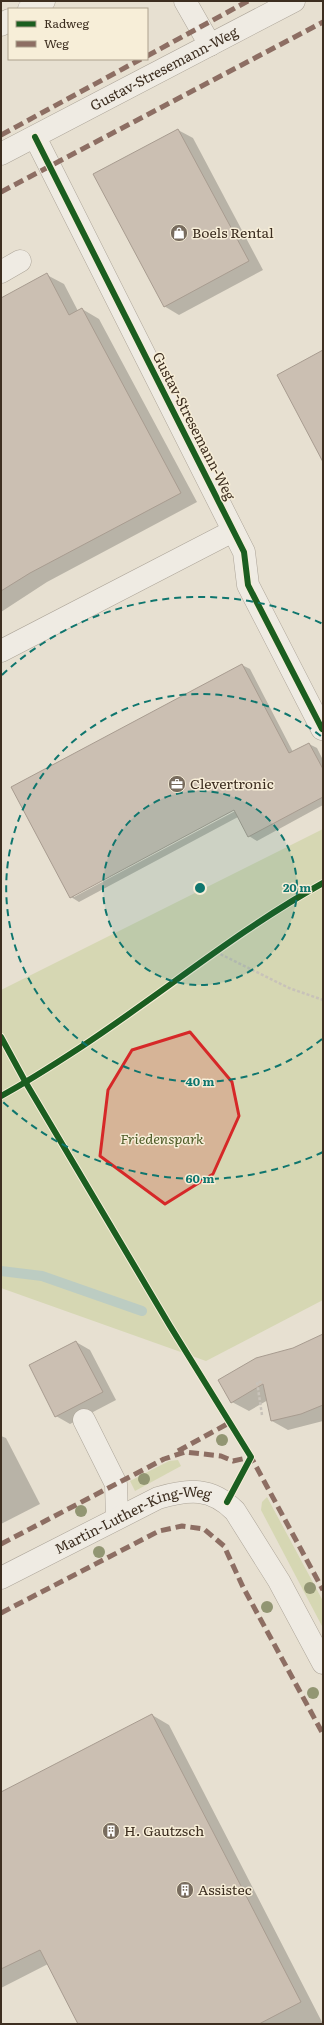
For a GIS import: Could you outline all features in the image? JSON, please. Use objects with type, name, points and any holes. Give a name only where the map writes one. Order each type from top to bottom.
[{"type":"street","points":[[32,8],[44,1]]},
{"type":"street","points":[[185,1],[210,45]]},
{"type":"street","name":"Gustav-Stresemann-Weg","points":[[1,154],[210,45],[270,7],[294,1]]},
{"type":"street","name":"Gustav-Stresemann-Weg","points":[[35,137],[244,552],[248,585],[322,729]]},
{"type":"street","points":[[1,272],[20,261]]},
{"type":"street","points":[[1,652],[233,531]]},
{"type":"street","points":[[84,1420],[116,1484],[117,1518]]},
{"type":"street","name":"Martin-Luther-King-Weg","points":[[1,1578],[145,1504],[177,1492],[196,1491],[214,1495],[227,1502],[235,1511],[279,1581],[323,1663]]},
{"type":"path","points":[[216,952],[289,988],[323,1000]]},
{"type":"path","points":[[262,1415],[257,1382],[263,1382]]},
{"type":"highlighted area","points":[[190,1032],[232,1082],[239,1116],[213,1174],[165,1204],[100,1156],[108,1090],[132,1050]]},
{"type":"green space","name":"Friedenspark","points":[[323,829],[323,1300],[206,1361],[1,1288],[1,990]]},
{"type":"green space","points":[[178,1460],[181,1466],[135,1491],[130,1481],[169,1461]]},
{"type":"green space","points":[[267,1497],[323,1601],[323,1628],[261,1510],[262,1502]]},
{"type":"building","name":"Boels Rental","points":[[178,129],[249,261],[164,307],[93,174]]},
{"type":"building","points":[[47,273],[69,315],[82,308],[181,493],[30,573],[1,591],[1,298]]},
{"type":"building","points":[[323,350],[323,462],[277,375]]},
{"type":"building","points":[[242,664],[289,753],[309,743],[323,769],[323,797],[248,837],[234,810],[70,898],[11,787]]},
{"type":"building","points":[[323,1334],[323,1405],[301,1414],[271,1421],[263,1384],[231,1403],[218,1380],[256,1358],[293,1348]]},
{"type":"building","points":[[76,1341],[103,1392],[55,1417],[29,1365]]},
{"type":"building","points":[[152,1714],[301,2002],[259,2024],[78,2024],[40,1950],[1,1969],[1,1792]]},
{"type":"waterway","points":[[1,1271],[42,1276],[142,1311]]},
{"type":"marked path","points":[[148,55],[248,1]]},
{"type":"marked path","points":[[1,192],[323,22]]},
{"type":"marked path","points":[[1,135],[139,60]]},
{"type":"marked path","points":[[178,1451],[229,1423]]},
{"type":"marked path","points":[[1,1544],[164,1459],[185,1452],[221,1456],[233,1461],[251,1457],[323,1590]]},
{"type":"marked path","points":[[1,1613],[159,1531],[182,1526],[204,1529],[224,1546],[243,1587],[323,1734]]},
{"type":"cycle path","points":[[35,137],[244,552],[248,585],[322,729]]},
{"type":"cycle path","points":[[1,1096],[81,1047],[231,941],[292,901],[323,883]]},
{"type":"cycle path","points":[[1,1037],[26,1083],[170,1326],[251,1457],[227,1502]]},
{"type":"place","name":"Boels Rental","points":[[179,233]]},
{"type":"place","name":"Clevertronic","points":[[177,784]]},
{"type":"place","name":"H. Gautzsch","points":[[111,1831]]},
{"type":"place","name":"Assistec","points":[[185,1890]]}]
